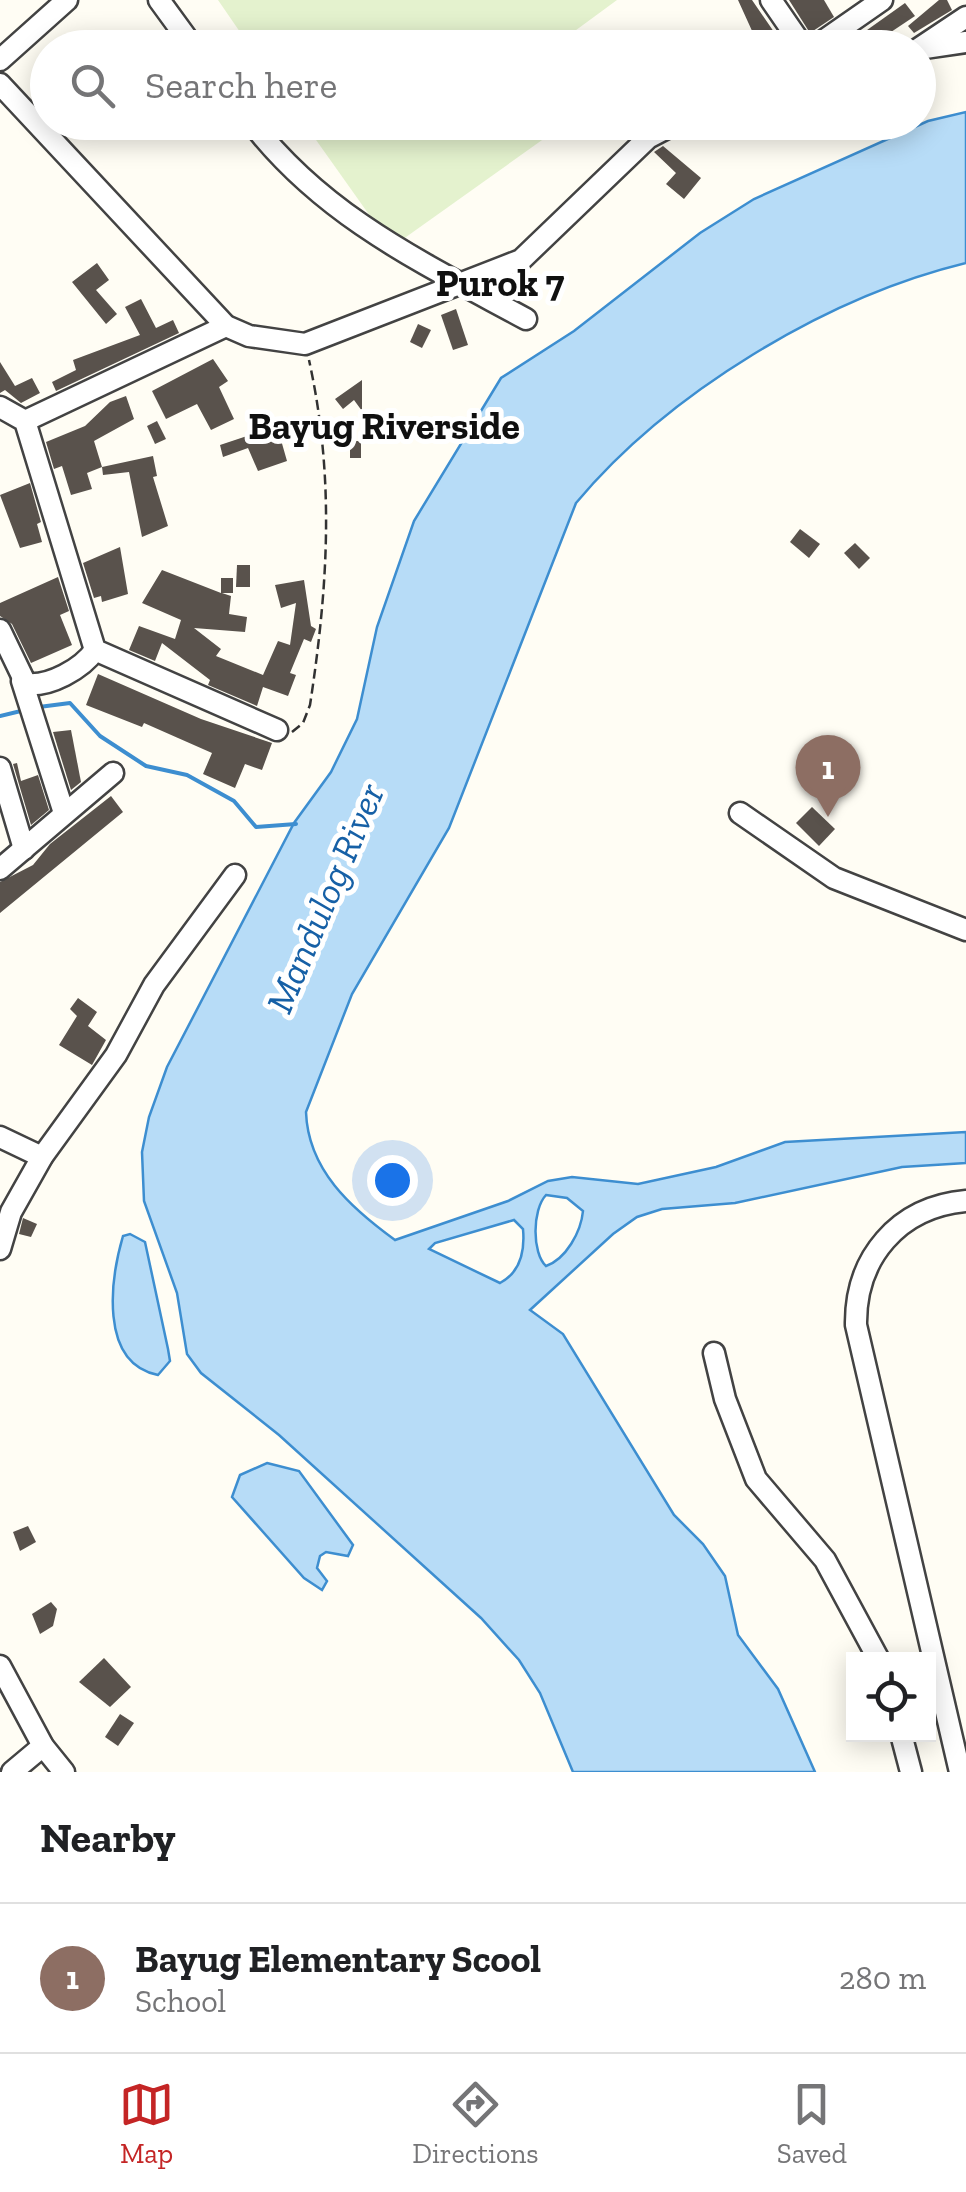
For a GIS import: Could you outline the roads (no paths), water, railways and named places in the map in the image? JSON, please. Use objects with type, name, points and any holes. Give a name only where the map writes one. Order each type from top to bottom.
[{"type":"street","points":[[33,30],[66,0]]},
{"type":"street","points":[[159,0],[181,30]]},
{"type":"street","points":[[771,0],[792,30]]},
{"type":"street","points":[[839,0],[852,19]]},
{"type":"street","points":[[837,30],[882,0]]},
{"type":"street","points":[[936,37],[966,17]]},
{"type":"street","points":[[1,59],[30,33]]},
{"type":"street","points":[[936,46],[966,42]]},
{"type":"street","points":[[0,84],[30,116]]},
{"type":"street","points":[[52,140],[226,326],[249,336],[306,344],[531,254],[648,140]]},
{"type":"street","points":[[267,140],[305,183],[340,214],[526,319]]},
{"type":"street","points":[[25,421],[226,326]]},
{"type":"street","points":[[0,407],[25,421],[95,650],[277,730]]},
{"type":"street","points":[[0,630],[28,699],[64,814]]},
{"type":"street","points":[[28,699],[95,650]]},
{"type":"street","points":[[0,768],[24,850]]},
{"type":"street","points":[[0,869],[113,774]]},
{"type":"street","points":[[740,813],[834,878],[966,930]]},
{"type":"street","points":[[0,1249],[10,1212],[42,1157],[116,1055],[154,985],[235,874]]},
{"type":"street","points":[[0,1137],[42,1157]]},
{"type":"street","points":[[960,1772],[856,1325],[855,1298],[877,1247],[896,1226],[924,1210],[966,1201]]},
{"type":"street","points":[[714,1353],[724,1399],[756,1479],[825,1560],[875,1652]]},
{"type":"street","points":[[0,1666],[43,1746],[64,1772]]},
{"type":"street","points":[[904,1742],[910,1772]]},
{"type":"street","points":[[12,1772],[43,1746]]},
{"type":"water","name":"Mandulog River","points":[[966,112],[966,263],[859,299],[753,354],[656,424],[613,462],[576,503],[449,828],[352,994],[306,1112],[309,1133],[323,1170],[348,1201],[395,1240],[508,1201],[548,1181],[572,1177],[638,1184],[716,1167],[785,1142],[966,1132],[966,1163],[902,1167],[735,1203],[662,1209],[637,1217],[530,1310],[563,1334],[674,1515],[703,1544],[725,1576],[738,1635],[778,1689],[815,1772],[573,1772],[540,1693],[519,1660],[481,1618],[279,1435],[201,1373],[187,1354],[177,1293],[144,1201],[142,1152],[149,1117],[167,1067],[294,823],[331,772],[357,719],[377,627],[414,521],[501,378],[574,331],[700,233],[754,199],[886,140],[936,140],[936,119]],"holes":[[[546,1195],[567,1198],[583,1211],[579,1227],[571,1244],[546,1266],[538,1252],[538,1211]],[[514,1220],[523,1229],[517,1267],[500,1283],[429,1249],[435,1243]]]},
{"type":"water","points":[[130,1234],[145,1242],[168,1349],[170,1361],[158,1375],[139,1367],[117,1337],[115,1273],[123,1236]]},
{"type":"water","points":[[267,1463],[299,1471],[353,1545],[348,1556],[326,1552],[320,1556],[317,1568],[327,1581],[322,1590],[304,1578],[232,1497],[240,1475]]},
{"type":"waterway","points":[[39,707],[70,703],[100,736],[146,766],[187,775],[234,801],[256,827],[296,824]]},
{"type":"waterway","points":[[0,716],[25,710]]},
{"type":"place","name":"Bayug Elementary Scool","points":[[828,817]]},
{"type":"district","name":"Purok 7","points":[[500,283]]},
{"type":"district","name":"Bayug Riverside","points":[[384,426]]}]
